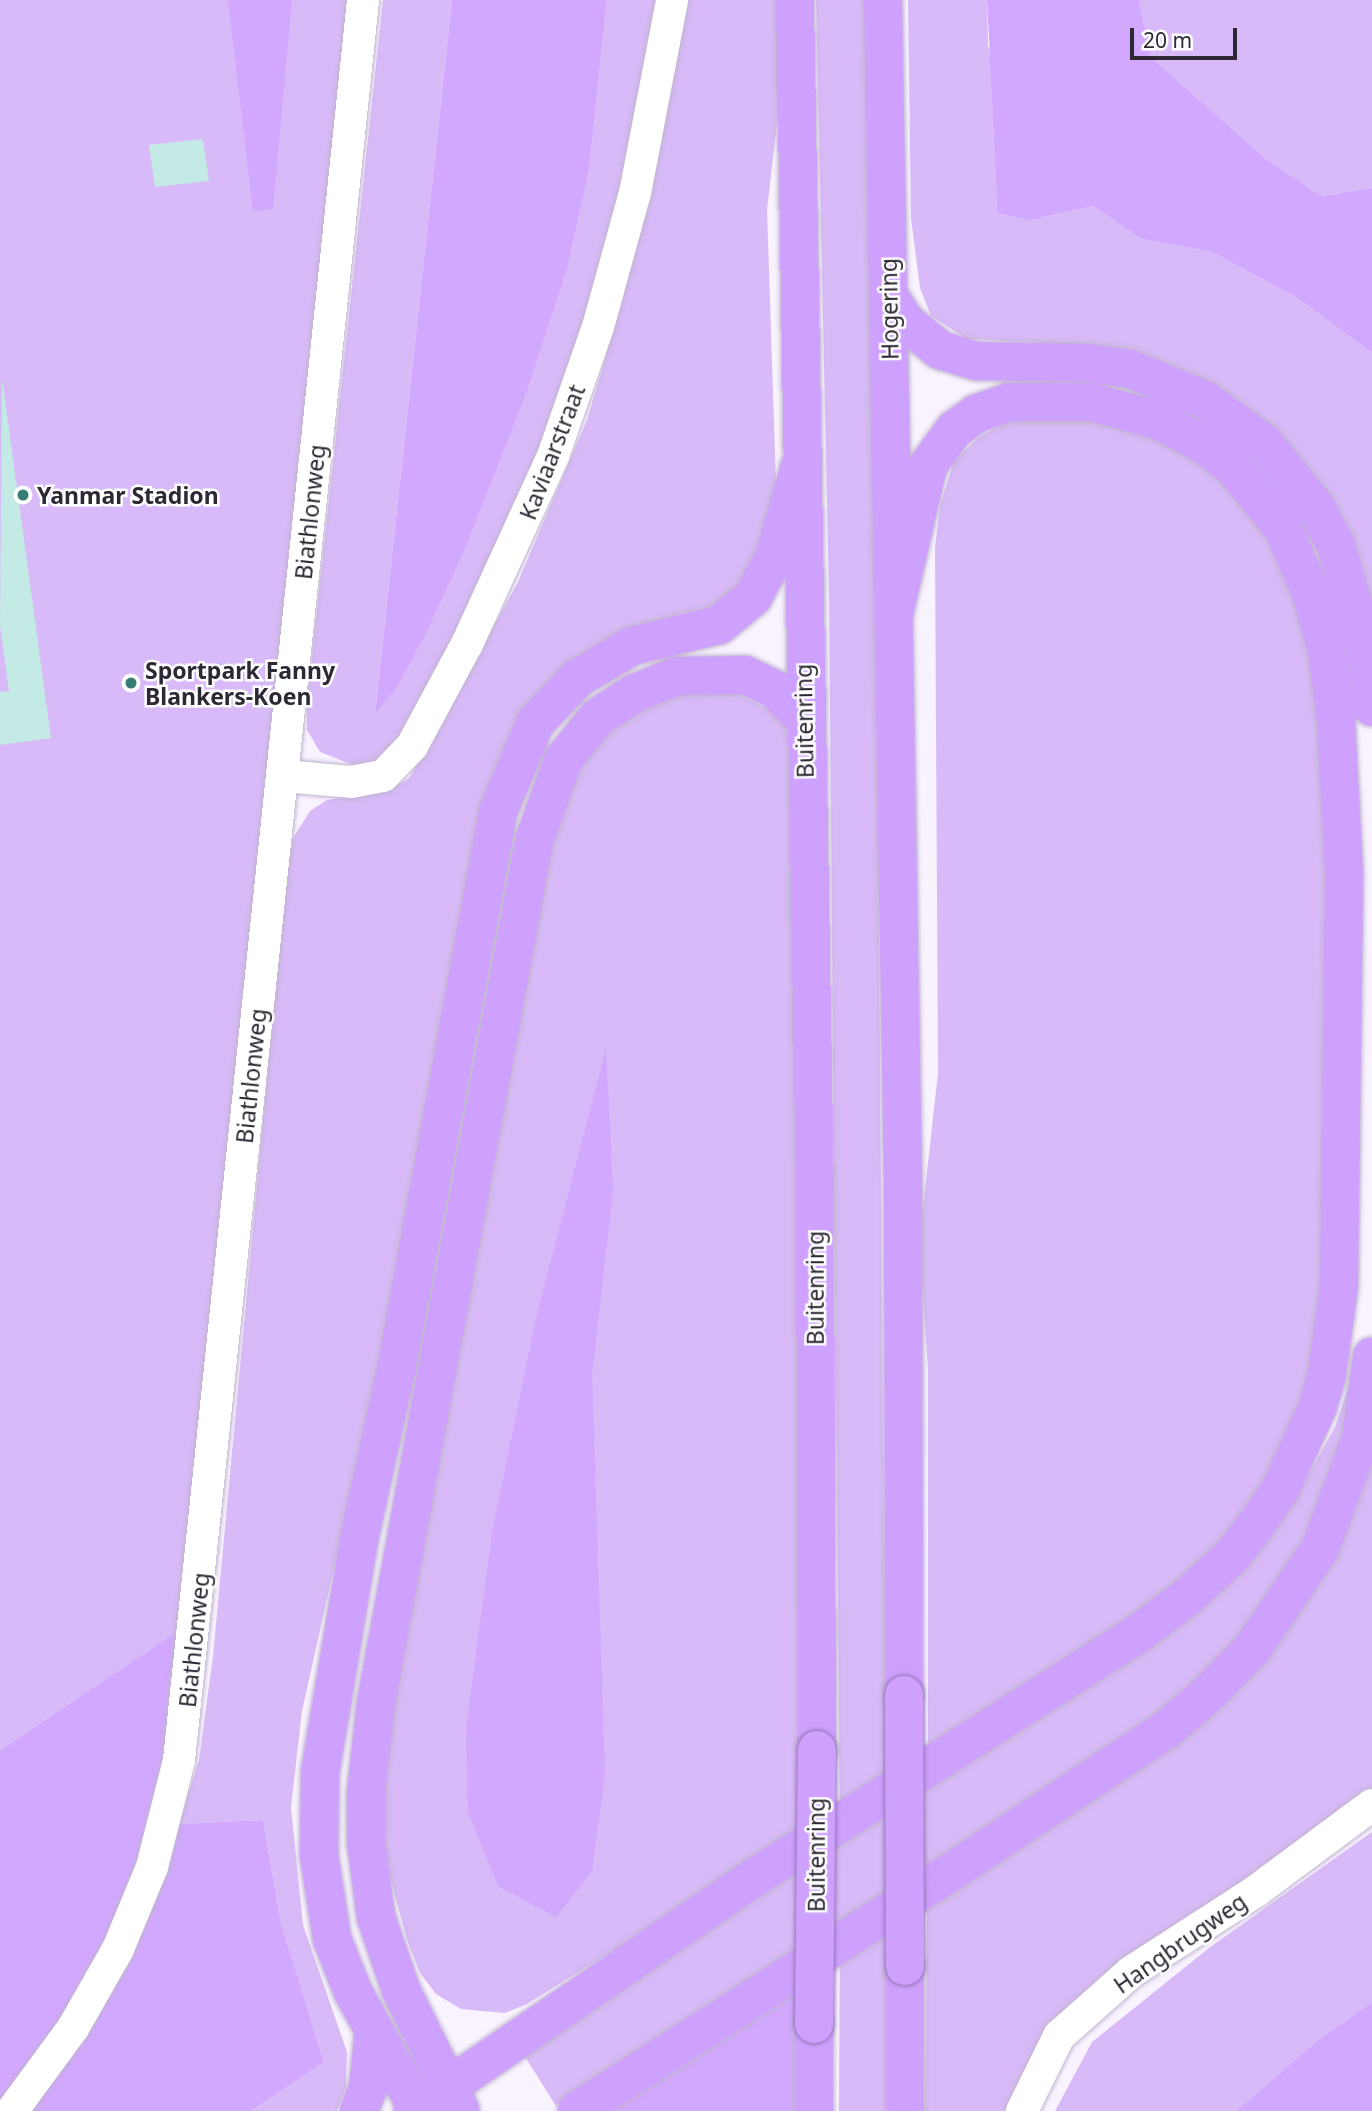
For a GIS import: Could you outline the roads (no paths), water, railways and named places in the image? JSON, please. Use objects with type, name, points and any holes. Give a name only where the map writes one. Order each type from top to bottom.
[{"type":"highway","points":[[795,0],[800,466],[775,555],[753,597],[719,625],[632,646],[578,678],[535,723],[498,812],[396,1371],[347,1608],[320,1773],[320,1855],[332,1939],[374,2031],[416,2110],[456,2098],[758,1875],[1135,1636],[1187,1597],[1231,1557],[1281,1488],[1318,1406],[1333,1336],[1339,1272],[1344,873],[1337,733],[1326,651],[1311,593],[1283,527],[1234,468],[1203,444],[1160,421],[1093,402],[1009,402],[976,414],[954,430],[928,467],[893,618],[903,1177],[904,1695],[905,1966],[905,2111]]},
{"type":"highway","name":"Hogering","points":[[883,0],[893,618]]},
{"type":"highway","points":[[889,296],[906,322],[940,350],[977,361],[1089,363],[1130,369],[1205,400],[1264,443],[1311,499],[1336,546],[1366,648],[1372,707]]},
{"type":"highway","name":"Buitenring","points":[[800,466],[815,1210],[817,1750],[814,2111]]},
{"type":"highway","points":[[456,2098],[401,1990],[376,1917],[366,1841],[366,1793],[376,1703],[534,841],[564,760],[598,717],[635,693],[677,676],[746,675],[776,690],[804,719]]},
{"type":"highway","points":[[577,2111],[945,1876],[1166,1730],[1209,1693],[1252,1649],[1321,1549],[1361,1439],[1372,1357]]},
{"type":"highway","points":[[359,2111],[368,2088],[374,2031]]},
{"type":"street","name":"Biathlonweg","points":[[12,2111],[73,2028],[118,1950],[152,1867],[179,1760],[363,0]]},
{"type":"street","name":"Kaviaarstraat","points":[[283,776],[351,782],[383,776],[412,747],[467,644],[553,456],[598,327],[635,192],[671,0]]},
{"type":"street","name":"Hangbrugweg","points":[[1022,2111],[1059,2036],[1121,1981],[1256,1891],[1372,1805]]},
{"type":"place","name":"Yanmar Stadion","points":[[23,495]]},
{"type":"place","name":"Sportpark Fanny Blankers-Koen","points":[[131,683]]}]
